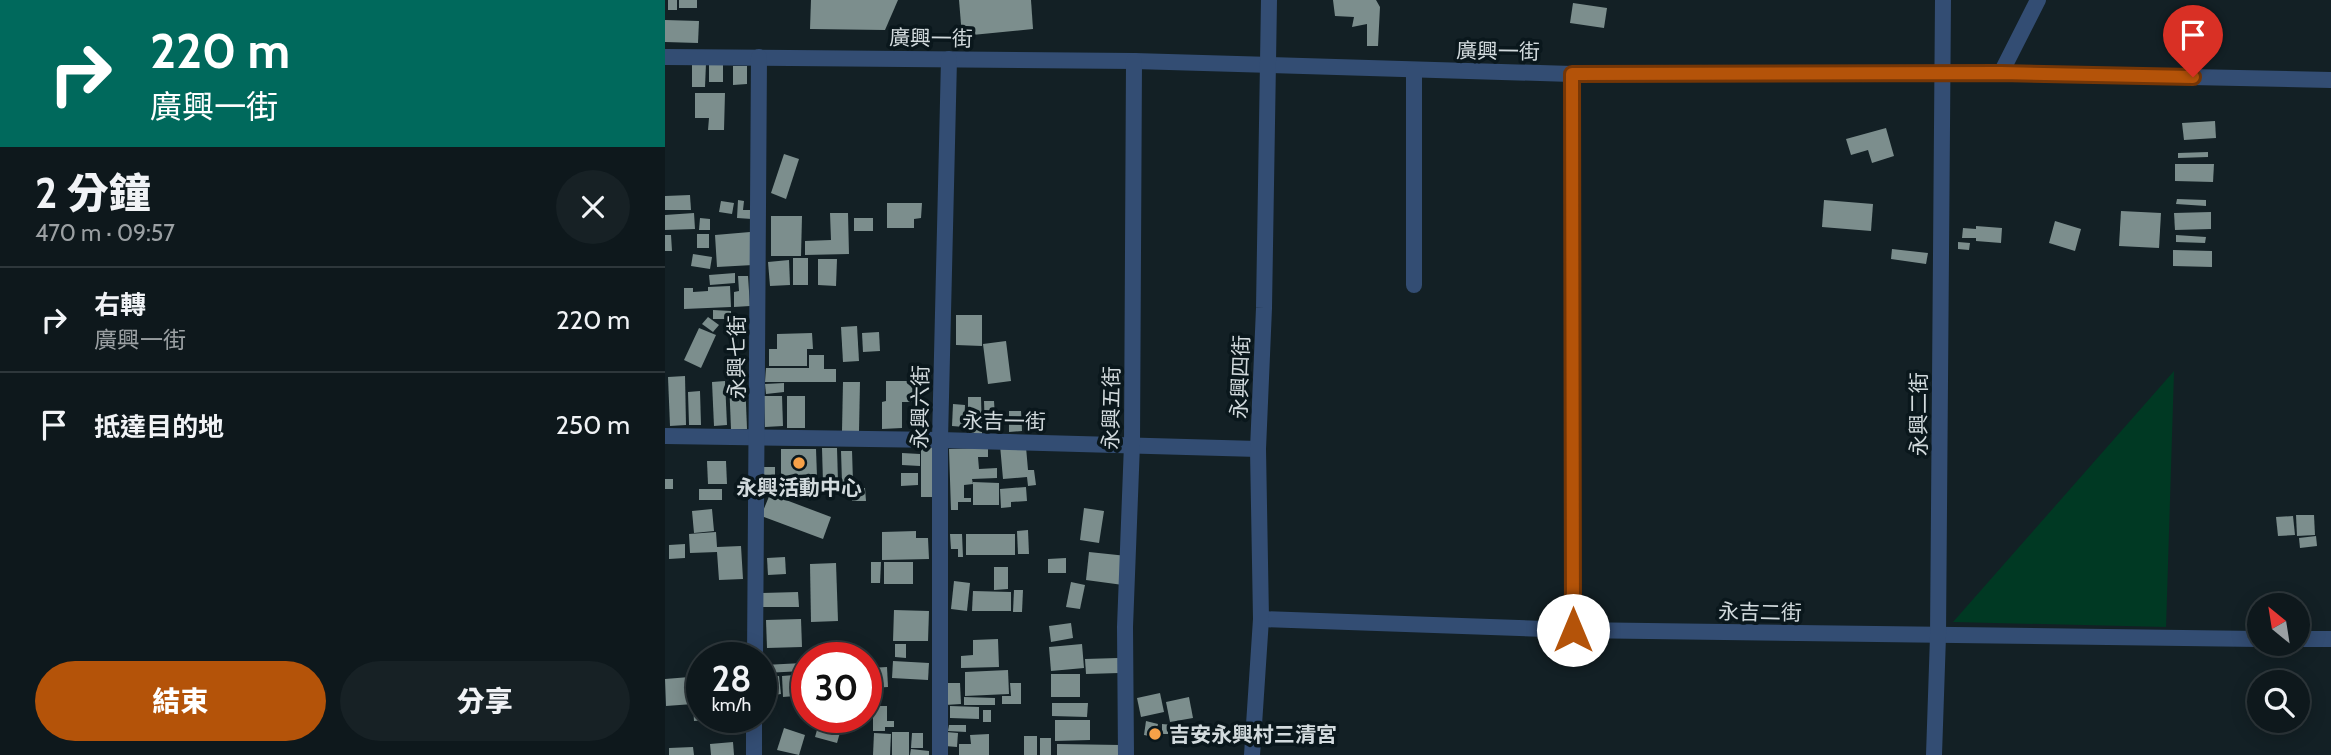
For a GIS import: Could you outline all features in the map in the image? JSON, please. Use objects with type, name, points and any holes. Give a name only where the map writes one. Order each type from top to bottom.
[{"type":"street","name":"永興四街","points":[[1252,755],[1261,619],[1258,449],[1264,308],[1269,0]]},
{"type":"street","name":"永興二街","points":[[1934,755],[1938,636],[1943,0]]},
{"type":"street","points":[[2001,73],[2038,0]]},
{"type":"street","name":"廣興一街","points":[[665,57],[1134,61],[1572,74],[2001,73],[2331,80]]},
{"type":"street","name":"永興七街","points":[[755,642],[759,57]]},
{"type":"street","name":"永興六街","points":[[940,755],[940,440],[949,59]]},
{"type":"street","name":"永興五街","points":[[1126,755],[1125,627],[1132,444],[1134,61]]},
{"type":"street","points":[[1414,71],[1414,285]]},
{"type":"street","points":[[1572,74],[1573,630]]},
{"type":"street","name":"永吉一街","points":[[665,436],[1132,444],[1258,449]]},
{"type":"street","name":"永吉二街","points":[[1261,619],[1573,630],[2247,639]]},
{"type":"street","points":[[2310,639],[2331,639]]},
{"type":"street","points":[[754,733],[754,755]]},
{"type":"green space","points":[[2174,371],[2166,627],[1953,622]]},
{"type":"building","points":[[668,0],[677,0],[677,10],[668,10]]},
{"type":"building","points":[[679,0],[697,0],[697,8],[679,8]]},
{"type":"building","points":[[811,0],[898,0],[885,30],[810,29]]},
{"type":"building","points":[[959,0],[1031,0],[1033,29],[962,36]]},
{"type":"building","points":[[1333,0],[1376,0],[1380,7],[1378,46],[1367,46],[1367,24],[1352,27],[1354,17],[1335,16]]},
{"type":"building","points":[[1573,3],[1607,8],[1604,28],[1570,23]]},
{"type":"building","points":[[665,20],[699,21],[698,43],[665,42]]},
{"type":"building","points":[[692,63],[706,63],[705,87],[692,87]]},
{"type":"building","points":[[709,65],[723,65],[723,82],[709,82]]},
{"type":"building","points":[[733,66],[747,66],[747,84],[733,85]]},
{"type":"building","points":[[695,93],[725,93],[724,130],[708,130],[709,118],[695,118]]},
{"type":"building","points":[[2215,121],[2216,138],[2184,140],[2182,123]]},
{"type":"building","points":[[1886,128],[1894,156],[1872,163],[1868,150],[1851,155],[1846,139]]},
{"type":"building","points":[[2208,152],[2208,157],[2178,158],[2178,153]]},
{"type":"building","points":[[784,154],[799,159],[786,199],[771,193]]},
{"type":"building","points":[[2175,164],[2214,164],[2213,182],[2175,181]]},
{"type":"building","points":[[690,195],[691,210],[665,210],[665,196]]},
{"type":"building","points":[[2177,199],[2206,200],[2206,206],[2176,204]]},
{"type":"building","points":[[738,200],[744,201],[743,210],[753,210],[752,219],[737,218]]},
{"type":"building","points":[[1824,200],[1873,204],[1871,231],[1822,227]]},
{"type":"building","points":[[721,201],[734,203],[732,214],[719,212]]},
{"type":"building","points":[[887,203],[922,203],[921,218],[914,219],[914,228],[887,228]]},
{"type":"building","points":[[2121,211],[2161,213],[2159,248],[2119,246]]},
{"type":"building","points":[[2211,212],[2211,229],[2175,230],[2174,213]]},
{"type":"building","points":[[694,213],[695,229],[665,230],[665,215]]},
{"type":"building","points":[[830,213],[848,213],[849,254],[805,255],[805,241],[831,240]]},
{"type":"building","points":[[771,216],[802,216],[801,256],[771,256]]},
{"type":"building","points":[[700,218],[710,219],[710,230],[699,230]]},
{"type":"building","points":[[854,218],[873,218],[873,231],[854,231]]},
{"type":"building","points":[[2055,221],[2081,229],[2075,251],[2049,243]]},
{"type":"building","points":[[1976,226],[2002,228],[2001,243],[1962,238],[1963,228],[1976,229]]},
{"type":"building","points":[[750,232],[753,265],[717,267],[715,235]]},
{"type":"building","points":[[697,234],[709,234],[709,248],[697,248]]},
{"type":"building","points":[[665,235],[671,235],[672,251],[665,251]]},
{"type":"building","points":[[2176,235],[2206,237],[2205,243],[2176,242]]},
{"type":"building","points":[[1958,242],[1970,243],[1969,250],[1958,249]]},
{"type":"building","points":[[1892,249],[1928,253],[1926,264],[1891,259]]},
{"type":"building","points":[[2173,250],[2212,251],[2212,267],[2173,266]]},
{"type":"building","points":[[693,254],[712,257],[710,269],[691,266]]},
{"type":"building","points":[[793,258],[808,258],[808,285],[793,285]]},
{"type":"building","points":[[818,259],[837,259],[836,286],[818,285]]},
{"type":"building","points":[[789,260],[790,285],[770,286],[768,262]]},
{"type":"building","points":[[735,273],[735,283],[710,285],[709,275]]},
{"type":"building","points":[[738,276],[748,276],[750,306],[734,307],[734,292],[739,291]]},
{"type":"building","points":[[730,286],[731,307],[684,309],[684,288],[693,288],[693,292],[708,291],[708,287]]},
{"type":"building","points":[[713,310],[731,311],[731,319],[713,319]]},
{"type":"building","points":[[956,315],[982,315],[982,346],[956,345]]},
{"type":"building","points":[[708,317],[719,325],[713,332],[702,324]]},
{"type":"building","points":[[857,326],[859,361],[843,362],[841,327]]},
{"type":"building","points":[[699,328],[716,335],[701,368],[684,360]]},
{"type":"building","points":[[879,332],[880,351],[863,352],[862,333]]},
{"type":"building","points":[[812,333],[813,349],[807,349],[807,366],[769,366],[769,349],[777,349],[777,334]]},
{"type":"building","points":[[1006,341],[1011,381],[988,384],[983,344]]},
{"type":"building","points":[[809,355],[824,355],[824,369],[836,369],[836,382],[765,382],[766,368],[809,368]]},
{"type":"building","points":[[685,376],[686,425],[670,426],[668,377]]},
{"type":"building","points":[[745,379],[747,429],[731,429],[729,380]]},
{"type":"building","points":[[725,381],[727,425],[714,426],[712,382]]},
{"type":"building","points":[[886,381],[917,381],[917,402],[902,402],[902,428],[882,429],[882,402],[886,401]]},
{"type":"building","points":[[843,382],[860,382],[859,431],[842,431]]},
{"type":"building","points":[[784,383],[784,392],[766,394],[765,384]]},
{"type":"building","points":[[700,391],[701,425],[689,425],[688,392]]},
{"type":"building","points":[[764,396],[782,396],[783,426],[765,427]]},
{"type":"building","points":[[787,396],[805,396],[805,428],[787,428]]},
{"type":"building","points":[[968,397],[981,397],[982,434],[968,435]]},
{"type":"building","points":[[984,401],[994,401],[996,433],[985,433]]},
{"type":"building","points":[[953,404],[965,405],[964,427],[952,426]]},
{"type":"building","points":[[1009,411],[1021,411],[1022,431],[1009,432]]},
{"type":"building","points":[[921,445],[933,445],[933,497],[921,497]]},
{"type":"building","points":[[1000,445],[1026,447],[1028,470],[1034,470],[1036,485],[1028,486],[1027,477],[1003,479]]},
{"type":"building","points":[[822,448],[837,448],[838,482],[823,483]]},
{"type":"building","points":[[988,448],[988,457],[978,457],[979,469],[997,468],[997,478],[972,479],[973,484],[964,485],[964,498],[971,498],[971,502],[958,502],[958,510],[951,510],[949,449]]},
{"type":"building","name":"永興活動中心","points":[[781,449],[816,449],[817,477],[781,477]]},
{"type":"building","points":[[841,451],[852,451],[853,483],[842,483]]},
{"type":"building","points":[[902,453],[920,454],[920,466],[902,465]]},
{"type":"building","points":[[707,461],[726,461],[727,484],[708,484]]},
{"type":"building","points":[[761,467],[775,467],[775,484],[761,484]]},
{"type":"building","points":[[901,473],[918,473],[918,485],[901,486]]},
{"type":"building","points":[[665,479],[673,479],[673,489],[665,489]]},
{"type":"building","points":[[973,482],[999,483],[999,505],[973,505]]},
{"type":"building","points":[[1026,487],[1027,501],[1011,502],[1011,507],[1001,508],[1000,489]]},
{"type":"building","points":[[865,488],[866,501],[852,501],[851,489]]},
{"type":"building","points":[[699,489],[722,489],[722,500],[699,500]]},
{"type":"building","points":[[770,494],[831,517],[823,539],[761,516]]},
{"type":"building","points":[[1084,508],[1104,511],[1099,543],[1080,540]]},
{"type":"building","points":[[712,509],[714,531],[694,533],[692,511]]},
{"type":"building","points":[[2296,515],[2314,515],[2315,535],[2297,536]]},
{"type":"building","points":[[2293,516],[2295,535],[2278,536],[2276,517]]},
{"type":"building","points":[[1028,530],[1029,554],[1018,554],[1017,531]]},
{"type":"building","points":[[916,531],[916,538],[928,538],[929,559],[882,560],[882,532]]},
{"type":"building","points":[[716,532],[717,547],[741,546],[743,579],[719,580],[717,552],[690,553],[689,534]]},
{"type":"building","points":[[950,534],[962,534],[963,557],[958,557],[958,549],[951,549]]},
{"type":"building","points":[[966,534],[1015,534],[1015,555],[966,555]]},
{"type":"building","points":[[2316,536],[2317,546],[2300,548],[2299,538]]},
{"type":"building","points":[[685,544],[685,558],[669,559],[669,545]]},
{"type":"building","points":[[1089,552],[1127,556],[1123,585],[1086,580]]},
{"type":"building","points":[[785,557],[786,574],[768,575],[767,558]]},
{"type":"building","points":[[1066,558],[1066,573],[1048,573],[1048,559]]},
{"type":"building","points":[[871,562],[881,562],[880,583],[871,583]]},
{"type":"building","points":[[884,562],[913,562],[913,584],[884,584]]},
{"type":"building","points":[[836,563],[838,621],[811,622],[810,564]]},
{"type":"building","points":[[994,567],[1008,567],[1008,589],[994,590]]},
{"type":"building","points":[[954,581],[970,583],[967,611],[951,609]]},
{"type":"building","points":[[1071,582],[1085,585],[1080,609],[1066,607]]},
{"type":"building","points":[[1014,590],[1023,590],[1022,612],[1013,612]]},
{"type":"building","points":[[973,591],[1011,592],[1011,611],[972,611]]},
{"type":"building","points":[[798,592],[799,607],[758,607],[757,593]]},
{"type":"building","points":[[894,610],[929,611],[928,641],[893,641]]},
{"type":"building","points":[[801,619],[802,642],[791,642],[791,647],[777,648],[777,642],[767,642],[766,620]]},
{"type":"building","points":[[1071,623],[1073,638],[1051,642],[1049,626]]},
{"type":"building","points":[[998,639],[999,667],[961,668],[961,656],[973,655],[973,640]]},
{"type":"building","points":[[895,644],[906,644],[906,658],[895,657]]},
{"type":"building","points":[[1082,644],[1084,668],[1051,671],[1049,647]]},
{"type":"building","points":[[1118,658],[1119,673],[1086,674],[1085,659]]},
{"type":"building","points":[[893,661],[929,663],[928,680],[892,678]]},
{"type":"building","points":[[777,664],[791,664],[791,672],[777,672]]},
{"type":"building","points":[[882,667],[887,667],[888,687],[882,687]]},
{"type":"building","points":[[1008,670],[1009,694],[965,696],[965,672]]},
{"type":"building","points":[[1051,674],[1080,674],[1080,697],[1051,697]]},
{"type":"building","points":[[791,675],[791,696],[783,697],[782,676]]},
{"type":"building","points":[[777,676],[781,694],[777,695]]},
{"type":"building","points":[[686,677],[686,705],[666,706],[665,679]]},
{"type":"building","points":[[943,683],[960,683],[961,704],[945,705]]},
{"type":"building","points":[[1010,683],[1021,683],[1021,704],[1002,704],[1002,696],[1011,696]]},
{"type":"building","points":[[1160,693],[1164,712],[1141,717],[1137,698]]},
{"type":"building","points":[[964,697],[995,698],[995,705],[964,705]]},
{"type":"building","points":[[1189,697],[1193,718],[1170,722],[1166,702]]},
{"type":"building","points":[[1052,703],[1088,703],[1087,717],[1052,716]]},
{"type":"building","points":[[882,706],[887,706],[887,721],[894,721],[894,727],[885,727],[885,731],[882,731]]},
{"type":"building","points":[[950,706],[979,707],[979,719],[950,718]]},
{"type":"building","points":[[983,710],[991,710],[991,722],[983,722]]},
{"type":"building","points":[[1055,720],[1090,720],[1090,740],[1055,741]]},
{"type":"building","points":[[1146,721],[1158,724],[1155,737],[1144,735]]},
{"type":"building","points":[[1162,724],[1173,725],[1173,734],[1162,734]]},
{"type":"building","points":[[949,725],[966,725],[966,732],[948,731]]},
{"type":"building","points":[[1202,725],[1218,729],[1214,743],[1199,739]]},
{"type":"building","points":[[784,728],[791,730],[791,733],[805,735],[799,755],[777,750]]},
{"type":"building","points":[[892,732],[909,732],[909,755],[892,755]]},
{"type":"building","points":[[946,732],[958,733],[957,747],[945,746]]},
{"type":"building","points":[[816,733],[840,733],[837,743],[815,737]]},
{"type":"building","points":[[874,733],[891,734],[890,755],[873,755]]},
{"type":"building","points":[[912,733],[923,733],[923,748],[911,748]]},
{"type":"building","points":[[989,734],[989,755],[959,755],[959,744],[971,744],[970,735]]},
{"type":"building","points":[[1024,736],[1037,736],[1037,755],[1024,755]]},
{"type":"building","points":[[1040,738],[1051,738],[1051,755],[1040,755]]},
{"type":"building","points":[[733,742],[734,755],[711,755],[710,744]]},
{"type":"building","points":[[1057,744],[1121,745],[1120,755],[1057,755]]},
{"type":"building","points":[[693,747],[694,755],[669,755],[669,748]]},
{"type":"building","points":[[911,749],[929,751],[929,755],[910,755]]},
{"type":"place","name":"永興活動中心","points":[[799,463]]},
{"type":"place","name":"吉安永興村三清宮","points":[[1155,734]]},
{"type":"route","points":[[1573,630],[1572,74],[2001,73],[2193,77]]}]
